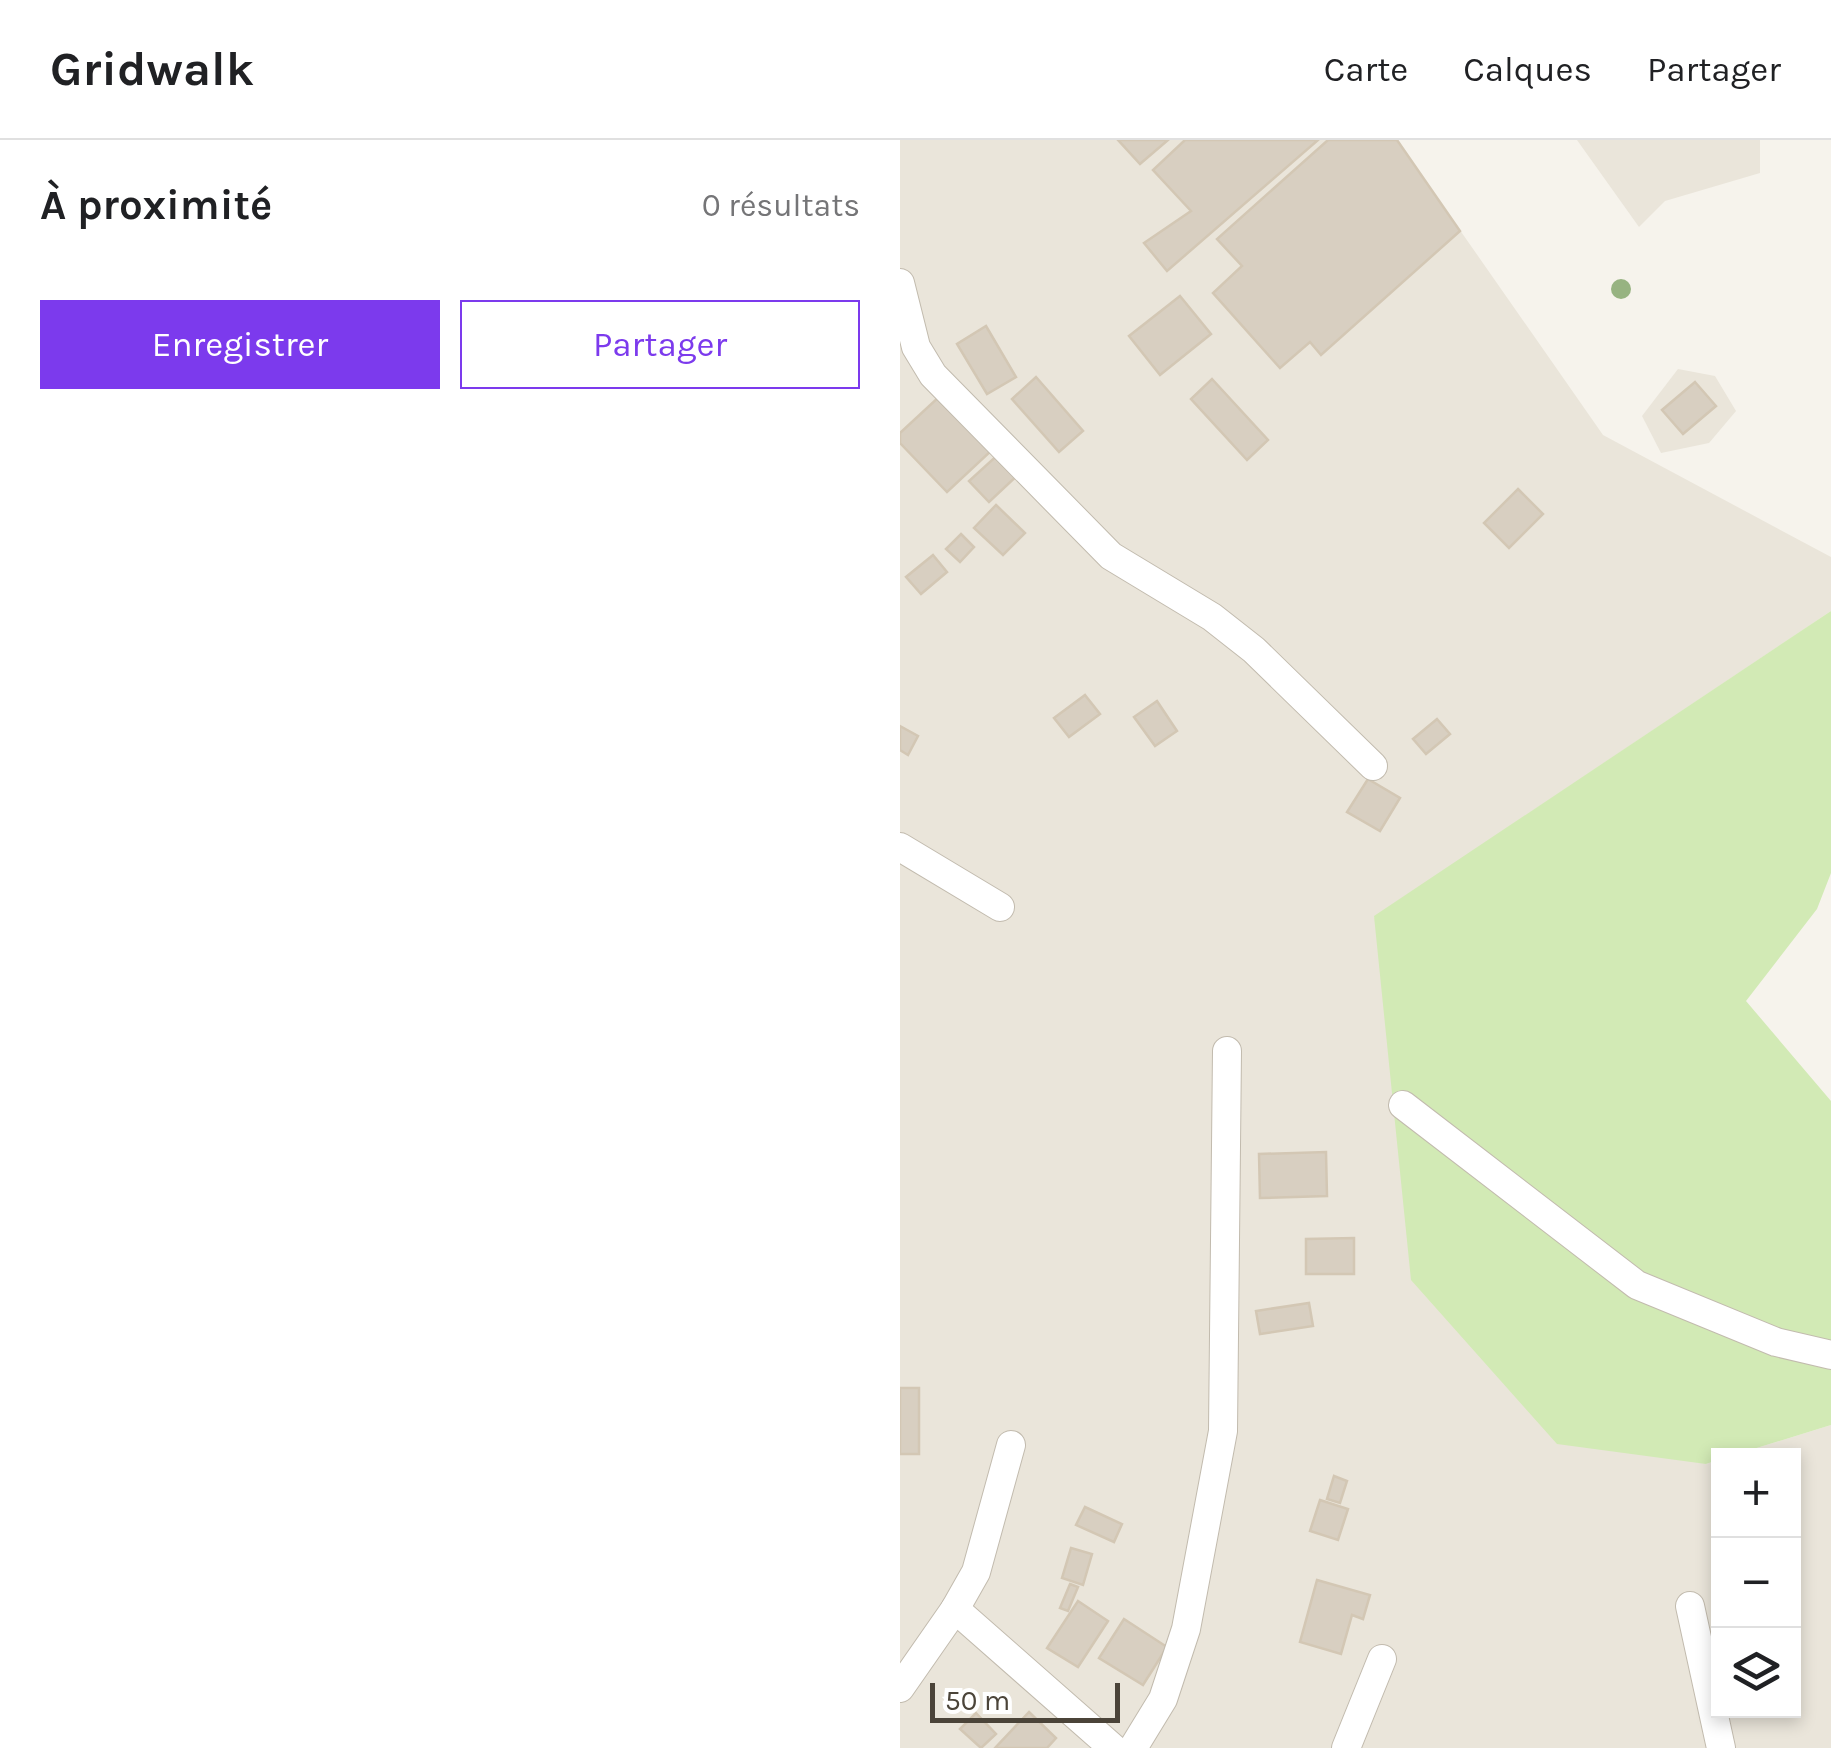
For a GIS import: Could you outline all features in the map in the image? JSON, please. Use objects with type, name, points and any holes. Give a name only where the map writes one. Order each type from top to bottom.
[{"type":"street","points":[[900,283],[916,347],[933,375],[1111,556],[1212,618],[1254,650],[1373,766]]},
{"type":"street","points":[[900,847],[1000,907]]},
{"type":"street","points":[[1132,1748],[1163,1700],[1186,1629],[1223,1431],[1226,1051]]},
{"type":"street","points":[[1402,1106],[1636,1286],[1776,1342],[1831,1356]]},
{"type":"street","points":[[900,1688],[976,1572],[1011,1446]]},
{"type":"street","points":[[1690,1606],[1721,1748]]},
{"type":"street","points":[[955,1609],[1114,1748]]},
{"type":"street","points":[[1346,1748],[1382,1660]]},
{"type":"shaded area","points":[[900,140],[1397,140],[1603,435],[1831,557],[1831,611],[1374,917],[1706,1464],[1711,1462],[1711,1718],[1801,1718],[1801,1448],[1757,1448],[1831,1425],[1831,1748],[900,1748]]},
{"type":"shaded area","points":[[1577,140],[1760,140],[1760,173],[1665,201],[1639,227]]},
{"type":"shaded area","points":[[1678,369],[1715,376],[1736,411],[1709,443],[1661,453],[1642,416]]},
{"type":"green space","points":[[1831,611],[1831,873],[1817,909],[1746,1001],[1831,1101],[1831,1425],[1757,1448],[1711,1448],[1711,1462],[1706,1464],[1557,1444],[1411,1280],[1374,916]]},
{"type":"building","points":[[1118,140],[1168,140],[1140,164]]},
{"type":"building","points":[[1185,140],[1318,140],[1167,271],[1144,243],[1191,211],[1153,170]]},
{"type":"building","points":[[1328,140],[1397,140],[1460,231],[1321,355],[1310,342],[1280,368],[1213,293],[1242,266],[1217,239]]},
{"type":"building","points":[[1180,296],[1211,334],[1160,375],[1129,336]]},
{"type":"building","points":[[986,326],[1016,377],[987,394],[957,344]]},
{"type":"building","points":[[1036,377],[1083,431],[1059,452],[1012,399]]},
{"type":"building","points":[[1212,379],[1268,440],[1247,460],[1191,399]]},
{"type":"building","points":[[1695,382],[1716,406],[1683,434],[1662,410]]},
{"type":"building","points":[[941,395],[992,450],[947,492],[900,443],[900,433]]},
{"type":"building","points":[[1002,451],[1021,472],[989,502],[969,481]]},
{"type":"building","points":[[1518,489],[1543,514],[1509,548],[1484,523]]},
{"type":"building","points":[[996,505],[1025,533],[1003,555],[974,528]]},
{"type":"building","points":[[961,534],[974,547],[960,562],[946,549]]},
{"type":"building","points":[[933,555],[947,572],[921,594],[906,577]]},
{"type":"building","points":[[1085,695],[1100,714],[1069,737],[1054,718]]},
{"type":"building","points":[[1157,701],[1177,731],[1155,746],[1134,717]]},
{"type":"building","points":[[1437,719],[1450,734],[1426,754],[1413,739]]},
{"type":"building","points":[[900,726],[918,736],[908,755],[900,750]]},
{"type":"building","points":[[1368,779],[1400,798],[1380,831],[1347,812]]},
{"type":"building","points":[[1326,1152],[1327,1196],[1260,1198],[1259,1154]]},
{"type":"building","points":[[1354,1238],[1354,1274],[1306,1274],[1306,1239]]},
{"type":"building","points":[[1309,1303],[1313,1326],[1260,1334],[1256,1311]]},
{"type":"building","points":[[900,1388],[919,1388],[919,1454],[900,1454]]},
{"type":"building","points":[[1334,1476],[1347,1481],[1340,1503],[1327,1499]]},
{"type":"building","points":[[1320,1500],[1348,1509],[1338,1540],[1310,1531]]},
{"type":"building","points":[[1085,1507],[1122,1524],[1114,1542],[1076,1525]]},
{"type":"building","points":[[1071,1548],[1092,1554],[1083,1585],[1062,1578]]},
{"type":"building","points":[[1317,1580],[1370,1595],[1363,1619],[1352,1615],[1341,1654],[1300,1642]]},
{"type":"building","points":[[1070,1584],[1078,1587],[1068,1611],[1060,1608]]},
{"type":"building","points":[[1078,1601],[1108,1621],[1078,1667],[1047,1648]]},
{"type":"building","points":[[1124,1619],[1167,1647],[1143,1685],[1099,1658]]},
{"type":"building","points":[[1029,1712],[1056,1738],[1047,1748],[995,1748]]},
{"type":"building","points":[[976,1713],[996,1734],[981,1748],[960,1729]]}]
